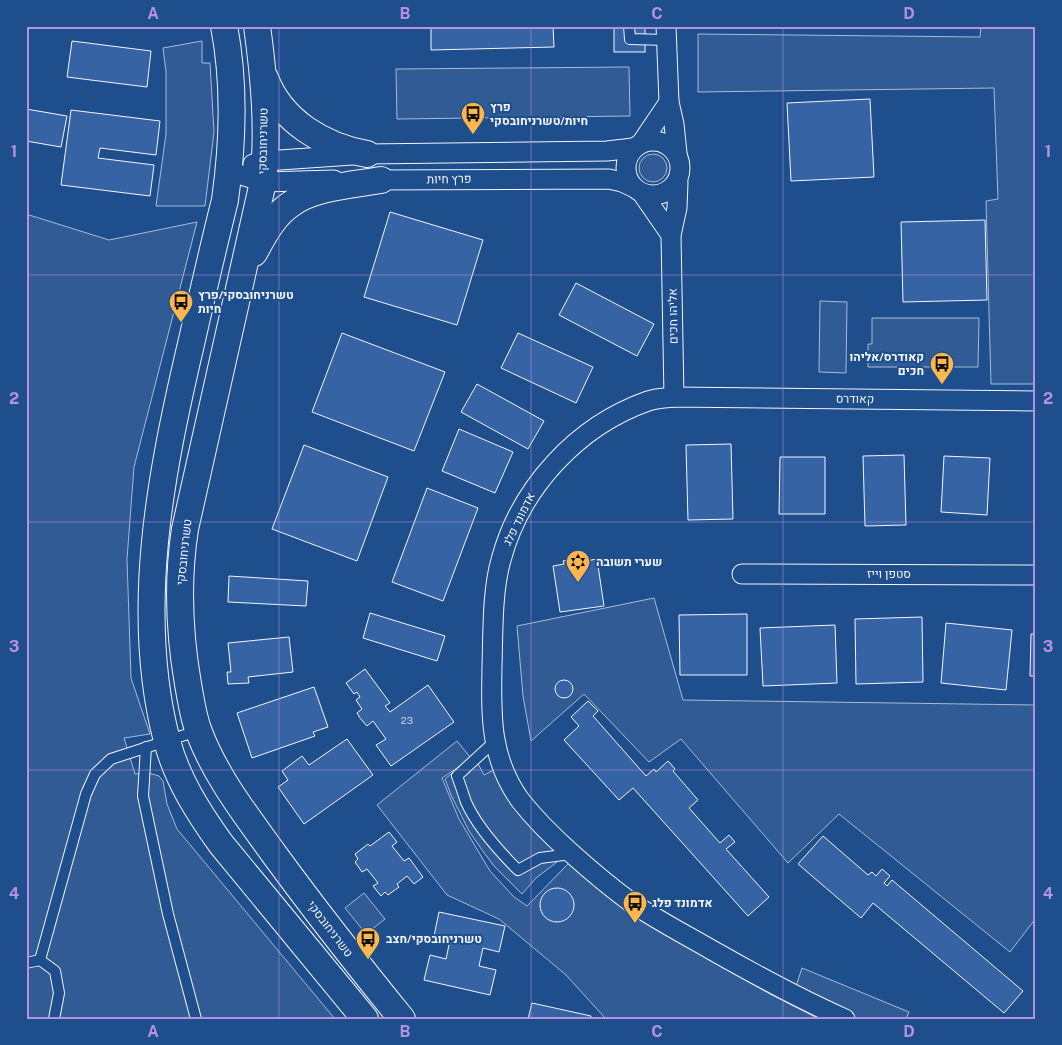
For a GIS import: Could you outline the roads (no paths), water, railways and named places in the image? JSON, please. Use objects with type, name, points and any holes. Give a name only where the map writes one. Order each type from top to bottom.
[{"type":"street","points":[[224,26],[228,52],[231,115],[229,171],[225,200],[178,400],[156,525],[153,572],[154,658],[157,696],[156,744],[176,768],[204,821],[221,844],[365,1019]]},
{"type":"street","name":"טשרניחובסקי","points":[[257,26],[263,73],[264,172],[181,551],[180,618],[184,657],[198,730],[222,779],[251,823],[340,942],[402,1019]]},
{"type":"street","points":[[638,190],[654,195],[664,193],[678,182],[681,172],[669,102],[666,33]]},
{"type":"street","points":[[263,73],[276,100],[305,130],[329,143],[367,154]]},
{"type":"street","points":[[669,102],[627,158],[626,168],[628,178],[671,235]]},
{"type":"street","points":[[229,171],[264,172],[367,154],[607,151],[638,145],[651,140],[662,141],[671,146],[677,153]]},
{"type":"street","points":[[533,151],[538,170],[549,178]]},
{"type":"street","name":"פרץ חיות","points":[[264,172],[380,180],[549,178],[609,180],[622,182],[638,190]]},
{"type":"street","points":[[242,276],[273,222],[291,204],[301,198],[326,190],[380,180]]},
{"type":"street","name":"אליהו חכים","points":[[674,397],[671,235],[677,208],[678,182]]},
{"type":"street","name":"קאודרס","points":[[674,397],[1036,401]]},
{"type":"street","name":"אדמונד פלג","points":[[674,397],[649,401],[618,415],[593,430],[549,468],[523,505],[500,561],[496,585],[492,639],[492,691],[498,757],[511,786],[538,822],[608,885],[658,920],[774,985],[845,1019]]},
{"type":"street","name":"סטפן וייז","points":[[742,574],[1036,575]]},
{"type":"lane","points":[[629,26],[630,39],[666,33]]},
{"type":"lane","points":[[40,960],[86,794],[94,774],[111,759],[198,730]]},
{"type":"lane","points":[[495,740],[457,776],[467,803],[482,828],[500,852],[518,870],[540,858],[572,854]]},
{"type":"lane","points":[[156,744],[143,796],[168,914],[196,1019]]},
{"type":"lane","points":[[26,963],[40,960],[55,971],[59,993],[54,1019]]},
{"type":"place","name":"פרץ חיות/טשרניחובסקי","points":[[473,135]]},
{"type":"place","name":"טשרניחובסקי/פרץ חיות","points":[[181,323]]},
{"type":"place","name":"קאודרס/אליהו חכים","points":[[942,385]]},
{"type":"place","name":"שערי תשובה","points":[[578,583]]},
{"type":"place","name":"אדמונד פלג","points":[[635,924]]},
{"type":"place","name":"טשרניחובסקי/חצב","points":[[368,960]]}]
